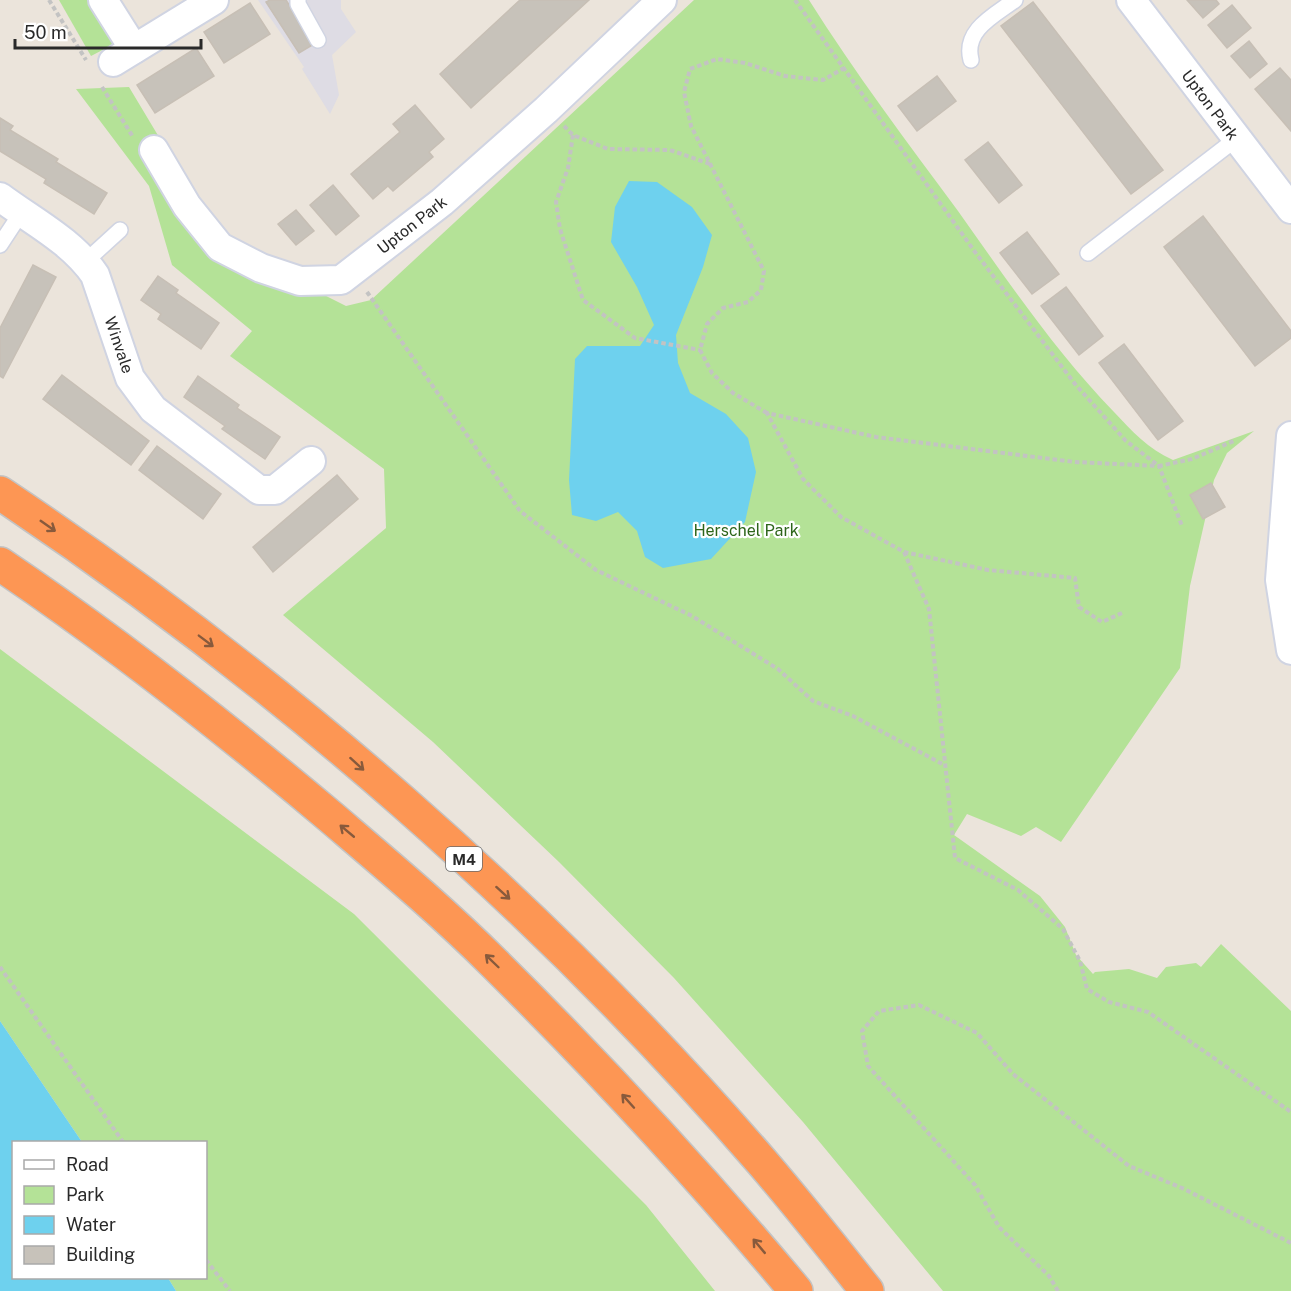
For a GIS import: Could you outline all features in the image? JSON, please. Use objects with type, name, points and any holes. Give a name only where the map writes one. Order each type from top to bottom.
[{"type":"highway","name":"M4","points":[[0,493],[141,591],[243,669],[334,743],[508,898],[591,979],[684,1076],[762,1162],[867,1291]]},
{"type":"highway","points":[[0,564],[76,615],[164,680],[343,828],[493,961],[608,1080],[735,1218],[796,1291]]},
{"type":"street","points":[[102,0],[123,55],[214,0]]},
{"type":"street","name":"Upton Park","points":[[154,150],[187,206],[220,246],[261,268],[300,281],[341,280],[442,202],[546,110],[662,0]]},
{"type":"street","name":"Upton Park","points":[[1131,0],[1291,209]]},
{"type":"street","name":"Winvale","points":[[11,205],[69,246],[86,261],[95,275],[130,378],[153,409],[259,490],[275,490],[311,461]]},
{"type":"street","points":[[1291,436],[1280,580],[1291,650]]},
{"type":"lane","points":[[298,0],[318,40]]},
{"type":"lane","points":[[971,60],[969,50],[976,30],[1016,0]]},
{"type":"lane","points":[[1088,253],[1236,139]]},
{"type":"lane","points":[[0,245],[11,205]]},
{"type":"lane","points":[[86,261],[120,231]]},
{"type":"path","points":[[795,0],[975,252],[1075,384],[1126,441],[1158,466],[1182,526]]},
{"type":"path","points":[[844,68],[822,80],[784,76],[745,63],[717,59],[690,69],[684,92],[691,126],[764,271],[761,290],[748,302],[723,308],[707,324],[700,350],[712,373],[733,393],[767,413],[876,437],[1075,462],[1158,466],[1192,459],[1236,440]]},
{"type":"path","points":[[546,110],[573,135],[608,149],[669,150],[710,164]]},
{"type":"path","points":[[573,135],[568,168],[556,202],[560,229],[583,300],[635,338],[700,350]]},
{"type":"path","points":[[352,272],[387,318],[520,511],[596,570],[692,616],[778,669],[813,701],[853,716],[946,766]]},
{"type":"path","points":[[767,413],[803,479],[841,517],[904,552],[988,570],[1075,578],[1078,607],[1102,622],[1122,614]]},
{"type":"path","points":[[904,552],[929,609],[955,858],[1018,890],[1063,929],[1080,962],[1087,989],[1110,1002],[1148,1012],[1291,1112]]},
{"type":"path","points":[[0,967],[122,1141]]},
{"type":"path","points":[[1058,1291],[1049,1276],[999,1227],[975,1185],[868,1066],[862,1031],[879,1011],[919,1005],[977,1033],[1013,1074],[1130,1166],[1182,1188],[1291,1243]]},
{"type":"path","points":[[207,1261],[230,1291]]},
{"type":"shaded area","points":[[258,0],[341,0],[341,9],[356,32],[332,55],[339,95],[330,114],[302,69],[304,67]]},
{"type":"green space","points":[[59,0],[89,0],[116,43],[91,56]]},
{"type":"green space","name":"Herschel Park","points":[[694,0],[809,0],[863,81],[1032,314],[1092,389],[1148,445],[1173,460],[1254,431],[1227,453],[1214,480],[1190,586],[1180,668],[1061,842],[1036,827],[1021,836],[967,814],[954,835],[1040,896],[1065,927],[1076,955],[1093,974],[1129,969],[1157,978],[1166,967],[1196,963],[1201,967],[1221,944],[1291,1011],[1291,1291],[943,1291],[803,1122],[674,978],[559,862],[433,742],[283,615],[386,528],[384,469],[230,356],[252,331],[172,265],[149,186],[76,89],[129,87],[223,244],[346,306],[371,300]]},
{"type":"green space","points":[[0,649],[354,914],[646,1205],[715,1291],[176,1291],[169,1279],[207,1279],[207,1141],[81,1141],[0,1021]]},
{"type":"water","points":[[629,181],[657,182],[692,207],[712,235],[703,267],[676,335],[678,363],[690,393],[726,414],[748,438],[756,472],[745,522],[711,559],[663,568],[645,557],[637,531],[618,512],[596,521],[572,515],[569,480],[575,359],[587,346],[640,346],[654,325],[637,287],[611,242],[615,207]]},
{"type":"water","points":[[0,1021],[81,1141],[12,1141],[12,1279],[169,1279],[176,1291],[0,1291]]},
{"type":"building","points":[[286,0],[314,44],[299,53],[266,2]]},
{"type":"building","points":[[520,0],[589,0],[471,108],[440,74]]},
{"type":"building","points":[[1187,0],[1216,0],[1219,4],[1203,18]]},
{"type":"building","points":[[1033,2],[1163,170],[1131,194],[1001,26]]},
{"type":"building","points":[[250,3],[270,34],[224,63],[204,32]]},
{"type":"building","points":[[1232,5],[1251,28],[1227,48],[1208,25]]},
{"type":"building","points":[[1249,41],[1267,64],[1250,78],[1231,56]]},
{"type":"building","points":[[196,48],[214,76],[155,113],[137,85]]},
{"type":"building","points":[[1280,68],[1291,80],[1291,131],[1255,89]]},
{"type":"building","points":[[937,76],[956,101],[917,131],[898,106]]},
{"type":"building","points":[[415,105],[444,139],[429,152],[433,157],[393,191],[388,186],[373,199],[351,174],[400,132],[393,124]]},
{"type":"building","points":[[0,118],[13,126],[10,130],[58,159],[56,162],[107,193],[94,214],[44,183],[46,179],[0,151]]},
{"type":"building","points":[[988,142],[1022,185],[999,203],[965,160]]},
{"type":"building","points":[[333,185],[359,216],[336,235],[310,205]]},
{"type":"building","points":[[296,210],[314,231],[296,245],[278,224]]},
{"type":"building","points":[[1203,216],[1291,331],[1291,338],[1255,366],[1164,247]]},
{"type":"building","points":[[1027,232],[1059,274],[1032,294],[1000,253]]},
{"type":"building","points":[[33,265],[56,277],[3,378],[0,376],[0,328]]},
{"type":"building","points":[[158,276],[178,290],[176,293],[219,323],[201,349],[158,319],[161,314],[141,300]]},
{"type":"building","points":[[1066,287],[1103,336],[1079,355],[1041,306]]},
{"type":"building","points":[[1124,344],[1183,421],[1158,440],[1099,363]]},
{"type":"building","points":[[62,375],[149,441],[131,465],[43,399]]},
{"type":"building","points":[[198,376],[239,405],[237,408],[280,437],[265,459],[222,429],[225,426],[184,397]]},
{"type":"building","points":[[157,446],[221,494],[203,519],[139,470]]},
{"type":"building","points":[[337,475],[358,499],[273,572],[253,547]]},
{"type":"building","points":[[1211,483],[1225,507],[1203,519],[1190,495]]}]
